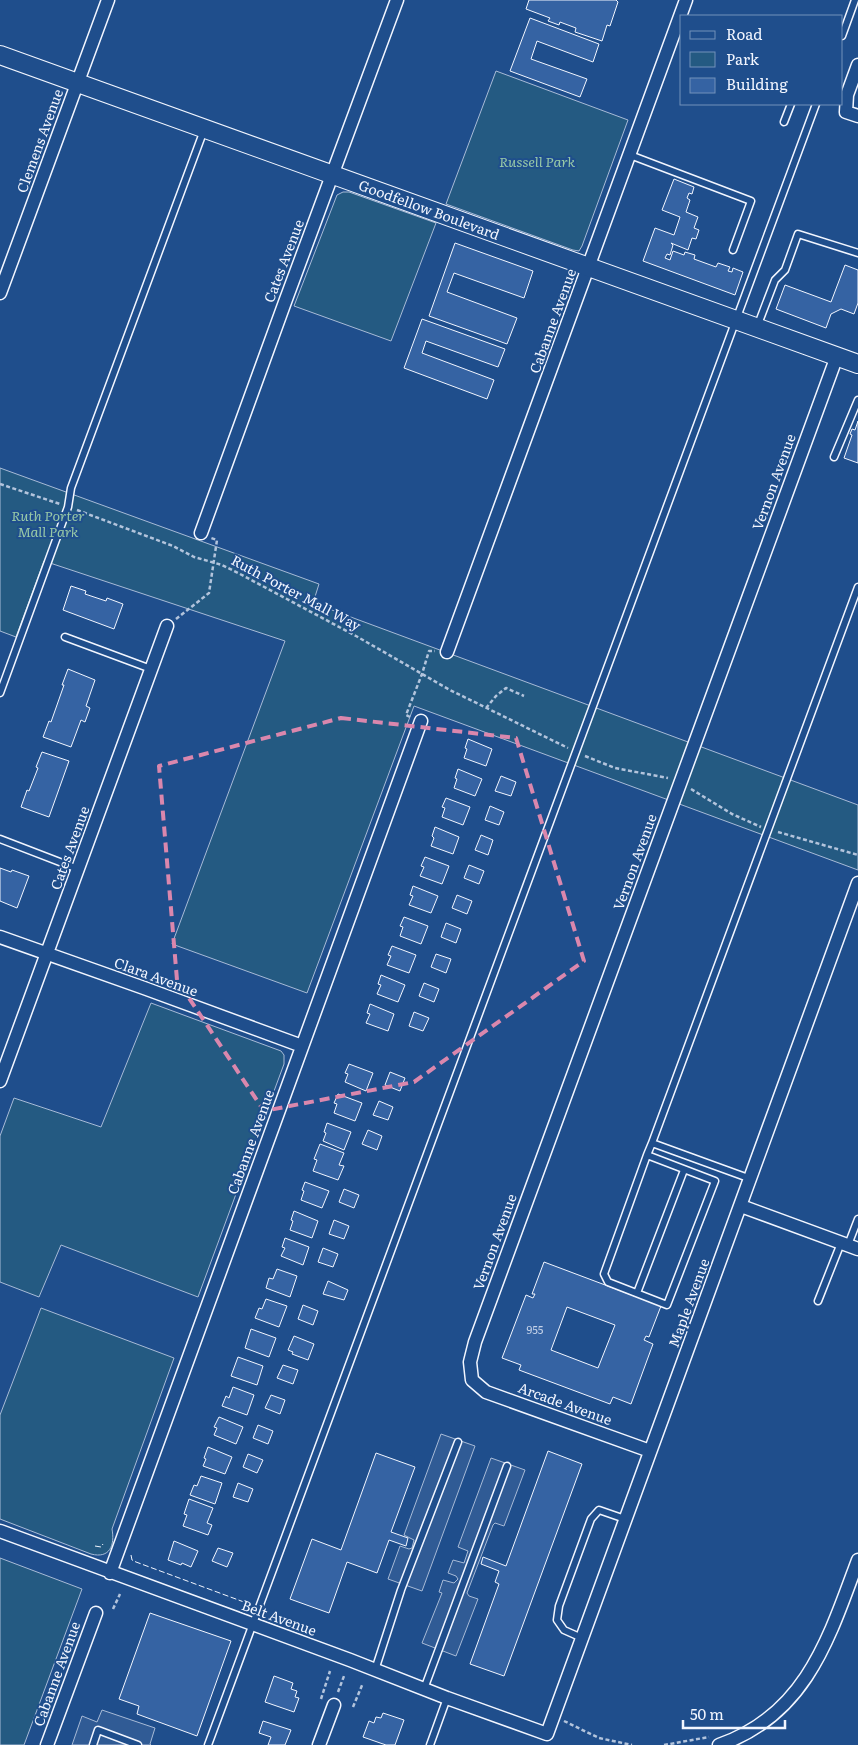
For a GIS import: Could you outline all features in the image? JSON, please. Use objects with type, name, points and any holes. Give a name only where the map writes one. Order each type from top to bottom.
[{"type":"main road","name":"Goodfellow Boulevard","points":[[0,55],[858,364]]},
{"type":"street","name":"Clemens Avenue","points":[[0,293],[108,0]]},
{"type":"street","name":"Cates Avenue","points":[[201,533],[397,0]]},
{"type":"street","name":"Cabanne Avenue","points":[[682,15],[686,0]]},
{"type":"street","name":"Cabanne Avenue","points":[[447,652],[630,155],[678,32]]},
{"type":"street","points":[[858,65],[847,95],[846,112],[858,116]]},
{"type":"street","name":"Vernon Avenue","points":[[472,1380],[470,1362],[475,1342],[837,356]]},
{"type":"street","name":"Cates Avenue","points":[[0,1081],[167,626]]},
{"type":"street","name":"Cabanne Avenue","points":[[110,1572],[421,721]]},
{"type":"street","name":"Maple Avenue","points":[[547,1734],[858,883]]},
{"type":"street","name":"Clara Avenue","points":[[0,937],[302,1046]]},
{"type":"street","points":[[741,1206],[849,1246]]},
{"type":"street","name":"Arcade Avenue","points":[[472,1380],[486,1392],[650,1451]]},
{"type":"street","name":"Belt Avenue","points":[[0,1531],[547,1734]]},
{"type":"street","points":[[714,1741],[735,1739],[760,1724],[783,1706],[804,1682],[821,1654],[858,1560]]},
{"type":"street","name":"Cabanne Avenue","points":[[47,1745],[96,1613]]},
{"type":"street","points":[[319,1745],[334,1705]]},
{"type":"lane","points":[[843,33],[855,0]]},
{"type":"lane","points":[[784,122],[791,105]]},
{"type":"lane","points":[[208,1745],[816,105]]},
{"type":"lane","points":[[0,693],[68,507],[71,488],[204,129]]},
{"type":"lane","points":[[630,155],[751,201],[733,250]]},
{"type":"lane","points":[[757,328],[775,280],[785,270],[798,234],[858,253]]},
{"type":"lane","points":[[834,457],[858,400]]},
{"type":"lane","points":[[647,1155],[715,1181],[667,1305],[608,1282],[604,1274],[647,1155],[858,587]]},
{"type":"lane","points":[[65,636],[151,668]]},
{"type":"lane","points":[[0,839],[78,869]]},
{"type":"lane","points":[[652,1143],[751,1179]]},
{"type":"lane","points":[[637,1293],[684,1170]]},
{"type":"lane","points":[[818,1301],[849,1246],[858,1219]]},
{"type":"lane","points":[[375,1670],[401,1590],[458,1442]]},
{"type":"lane","points":[[424,1689],[507,1466]]},
{"type":"lane","points":[[582,1638],[564,1630],[557,1620],[559,1606],[592,1518],[599,1510],[625,1519]]},
{"type":"lane","points":[[430,1745],[447,1698]]},
{"type":"lane","points":[[93,1745],[98,1730],[135,1744]]},
{"type":"path","name":"Ruth Porter Mall Way","points":[[0,484],[173,546],[194,557],[240,574],[282,595],[486,708],[570,749]]},
{"type":"path","points":[[167,626],[209,593],[217,540],[201,533]]},
{"type":"path","points":[[421,721],[406,715],[429,651],[447,652]]},
{"type":"path","points":[[486,708],[506,688],[524,696]]},
{"type":"path","points":[[584,755],[615,768],[672,779]]},
{"type":"path","points":[[113,1609],[120,1594]]},
{"type":"path","points":[[321,1699],[330,1671]]},
{"type":"path","points":[[338,1692],[344,1676]]},
{"type":"path","points":[[353,1707],[363,1683]]},
{"type":"path","points":[[554,1716],[599,1738],[632,1745]]},
{"type":"path","points":[[664,1745],[714,1741]]},
{"type":"highlighted area","points":[[341,718],[516,738],[584,961],[414,1082],[264,1111],[177,980],[159,766]]},
{"type":"green space","name":"Russell Park","points":[[496,71],[628,120],[579,251],[446,204]]},
{"type":"green space","points":[[349,192],[436,223],[391,341],[294,306],[337,195]]},
{"type":"green space","name":"Ruth Porter Mall Park","points":[[0,468],[319,584],[313,603],[858,805],[858,870],[414,706],[307,993],[172,944],[285,641],[44,561],[16,637],[0,631]]},
{"type":"green space","points":[[151,1003],[281,1051],[284,1055],[284,1064],[198,1297],[61,1245],[39,1297],[0,1282],[0,1136],[14,1098],[101,1127]]},
{"type":"green space","points":[[41,1308],[174,1358],[112,1529],[112,1545],[107,1553],[91,1554],[0,1519],[0,1415]]},
{"type":"green space","points":[[0,1558],[82,1589],[24,1745],[0,1745]]},
{"type":"shaded area","points":[[441,1434],[475,1446],[422,1591],[388,1579],[400,1546],[412,1548],[414,1540],[404,1535]]},
{"type":"shaded area","points":[[491,1458],[525,1470],[504,1526],[495,1523],[493,1525],[467,1593],[469,1596],[478,1599],[456,1656],[422,1643],[442,1593],[439,1592],[443,1580],[454,1583],[458,1579],[456,1576],[448,1573],[453,1560],[464,1563],[468,1551],[458,1547]]},
{"type":"shaded area","points":[[102,1710],[155,1728],[151,1745],[72,1745],[82,1716],[97,1722]]},
{"type":"building","points":[[529,0],[616,0],[618,2],[610,26],[607,25],[602,41],[575,32],[576,28],[560,22],[559,25],[548,21],[550,18],[526,9]]},
{"type":"building","points":[[530,18],[599,44],[593,62],[537,41],[531,59],[587,79],[580,97],[510,71]]},
{"type":"building","points":[[674,179],[694,187],[692,194],[689,193],[687,198],[690,200],[686,212],[698,217],[694,228],[699,230],[696,239],[692,238],[688,250],[671,243],[673,245],[670,255],[667,254],[665,258],[670,260],[673,251],[684,255],[685,252],[695,255],[694,259],[716,267],[718,263],[730,267],[728,271],[732,272],[733,268],[743,272],[735,295],[643,261],[655,228],[674,235],[680,217],[662,210]]},
{"type":"building","points":[[455,243],[533,271],[524,298],[454,273],[447,292],[517,318],[507,344],[429,316]]},
{"type":"building","points":[[845,265],[858,270],[858,303],[854,314],[841,309],[831,314],[826,328],[776,309],[785,285],[831,302]]},
{"type":"building","points":[[422,319],[505,349],[498,367],[426,341],[422,353],[494,380],[487,399],[404,368]]},
{"type":"building","points":[[858,421],[858,463],[844,458],[852,435],[850,434],[852,429],[855,430]]},
{"type":"building","points":[[71,586],[86,591],[85,594],[106,601],[107,598],[123,604],[114,629],[63,610]]},
{"type":"building","points":[[68,669],[95,680],[86,706],[90,708],[85,722],[81,720],[71,747],[43,737],[49,721],[51,722]]},
{"type":"building","points":[[468,739],[492,749],[486,766],[464,758]]},
{"type":"building","points":[[42,752],[69,761],[49,817],[21,807],[38,768],[36,767]]},
{"type":"building","points":[[458,769],[482,779],[475,796],[454,788]]},
{"type":"building","points":[[501,776],[516,782],[511,796],[495,791]]},
{"type":"building","points":[[446,798],[470,807],[463,825],[442,817],[445,808],[442,807]]},
{"type":"building","points":[[490,806],[504,812],[499,825],[485,820]]},
{"type":"building","points":[[435,827],[459,837],[453,854],[431,846]]},
{"type":"building","points":[[481,835],[493,840],[488,855],[475,850]]},
{"type":"building","points":[[425,857],[449,866],[442,884],[420,876],[424,867],[421,866]]},
{"type":"building","points":[[469,865],[484,871],[479,884],[464,878]]},
{"type":"building","points":[[0,868],[29,876],[17,908],[0,901]]},
{"type":"building","points":[[413,886],[438,896],[431,913],[409,905],[413,896],[410,895]]},
{"type":"building","points":[[457,895],[472,901],[467,914],[452,908]]},
{"type":"building","points":[[404,917],[428,926],[421,944],[400,936],[403,927],[400,926]]},
{"type":"building","points":[[446,923],[461,929],[456,943],[441,937]]},
{"type":"building","points":[[392,946],[416,955],[409,973],[387,965],[391,956],[388,955]]},
{"type":"building","points":[[436,954],[451,959],[446,973],[431,967]]},
{"type":"building","points":[[381,975],[405,985],[398,1002],[377,994],[381,985],[378,984]]},
{"type":"building","points":[[424,983],[439,989],[434,1002],[419,996]]},
{"type":"building","points":[[370,1004],[394,1014],[388,1031],[366,1023],[370,1014],[367,1013]]},
{"type":"building","points":[[414,1012],[429,1018],[423,1031],[409,1026]]},
{"type":"building","points":[[349,1064],[373,1073],[366,1091],[345,1082],[348,1074],[345,1073]]},
{"type":"building","points":[[390,1072],[405,1078],[400,1091],[385,1085]]},
{"type":"building","points":[[338,1094],[362,1103],[355,1121],[334,1113],[337,1104],[334,1103]]},
{"type":"building","points":[[379,1101],[393,1107],[388,1120],[373,1115]]},
{"type":"building","points":[[327,1123],[351,1132],[344,1150],[323,1141]]},
{"type":"building","points":[[368,1130],[382,1136],[377,1150],[362,1144]]},
{"type":"building","points":[[320,1144],[344,1153],[339,1165],[344,1166],[338,1180],[313,1171],[317,1160],[314,1159]]},
{"type":"building","points":[[305,1182],[329,1191],[322,1208],[301,1200]]},
{"type":"building","points":[[344,1189],[359,1195],[354,1208],[339,1202]]},
{"type":"building","points":[[294,1211],[318,1221],[312,1238],[290,1230]]},
{"type":"building","points":[[334,1220],[349,1226],[344,1239],[329,1234]]},
{"type":"building","points":[[285,1238],[309,1247],[303,1265],[281,1256],[285,1248],[282,1247]]},
{"type":"building","points":[[323,1248],[338,1254],[333,1267],[318,1262]]},
{"type":"building","points":[[544,1262],[661,1306],[649,1337],[646,1336],[644,1340],[653,1344],[631,1404],[613,1397],[610,1404],[519,1370],[521,1365],[502,1358],[526,1295],[533,1298],[535,1294],[532,1294]],"holes":[[[567,1307],[615,1325],[598,1368],[551,1350]]]},
{"type":"building","points":[[277,1269],[297,1276],[290,1297],[266,1288],[269,1278],[273,1279]]},
{"type":"building","points":[[328,1281],[348,1290],[344,1300],[323,1294]]},
{"type":"building","points":[[266,1299],[287,1306],[279,1327],[255,1318],[259,1308],[262,1309]]},
{"type":"building","points":[[303,1305],[318,1311],[313,1325],[298,1319]]},
{"type":"building","points":[[251,1329],[276,1338],[269,1357],[245,1348]]},
{"type":"building","points":[[294,1336],[314,1344],[308,1360],[292,1354],[293,1352],[288,1350]]},
{"type":"building","points":[[238,1357],[263,1366],[257,1385],[231,1376]]},
{"type":"building","points":[[283,1365],[298,1370],[293,1384],[277,1378]]},
{"type":"building","points":[[233,1387],[254,1395],[247,1415],[222,1406],[226,1396],[229,1398]]},
{"type":"building","points":[[271,1395],[285,1400],[280,1414],[265,1408]]},
{"type":"building","points":[[219,1417],[243,1427],[236,1444],[214,1435],[217,1428],[214,1427]]},
{"type":"building","points":[[258,1425],[273,1431],[268,1444],[253,1438]]},
{"type":"building","points":[[208,1447],[232,1457],[225,1474],[203,1466]]},
{"type":"building","points":[[548,1451],[582,1464],[504,1676],[470,1664],[499,1584],[495,1582],[499,1571],[481,1564],[483,1557],[506,1566]]},
{"type":"building","points":[[376,1453],[415,1467],[391,1532],[408,1538],[406,1546],[389,1540],[377,1573],[347,1562],[329,1613],[290,1599],[312,1539],[341,1550]]},
{"type":"building","points":[[248,1454],[263,1460],[257,1473],[243,1467]]},
{"type":"building","points":[[201,1476],[222,1483],[215,1504],[190,1495],[194,1485],[197,1486]]},
{"type":"building","points":[[238,1483],[253,1489],[248,1502],[233,1497]]},
{"type":"building","points":[[189,1499],[213,1508],[207,1523],[212,1525],[208,1535],[183,1526],[187,1515],[184,1514]]},
{"type":"building","points":[[174,1541],[198,1551],[191,1567],[168,1560]]},
{"type":"building","points":[[218,1548],[233,1553],[227,1567],[212,1561]]},
{"type":"building","points":[[150,1613],[231,1641],[197,1736],[137,1714],[139,1706],[119,1699]]},
{"type":"building","points":[[274,1676],[293,1683],[291,1689],[297,1691],[295,1697],[299,1698],[294,1712],[265,1702]]},
{"type":"building","points":[[383,1713],[404,1720],[395,1745],[386,1745],[363,1737],[369,1721],[374,1723],[376,1717],[381,1718]]},
{"type":"building","points":[[263,1721],[291,1730],[285,1745],[268,1745],[271,1737],[259,1733]]},
{"type":"fence","points":[[95,1546],[101,1547],[103,1544]]},
{"type":"fence","points":[[131,1555],[132,1560],[136,1562],[252,1605]]}]
